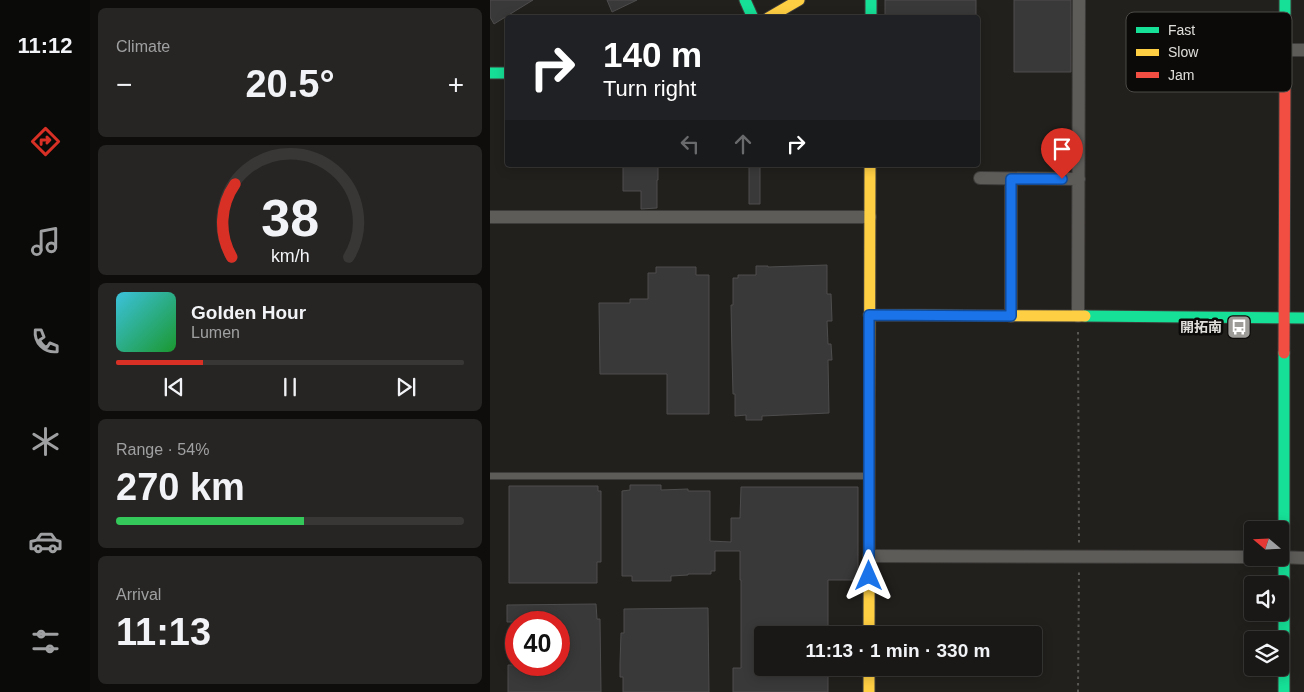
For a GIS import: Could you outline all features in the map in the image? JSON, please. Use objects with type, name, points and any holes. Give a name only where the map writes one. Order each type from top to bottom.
[{"type":"street","points":[[745,0],[752,15]]},
{"type":"street","points":[[773,15],[799,0]]},
{"type":"street","points":[[871,0],[871,15]]},
{"type":"street","points":[[1078,316],[1079,0]]},
{"type":"street","points":[[490,73],[505,73]]},
{"type":"street","points":[[1283,521],[1284,92]]},
{"type":"street","points":[[869,626],[870,167]]},
{"type":"street","points":[[980,178],[1079,179]]},
{"type":"street","points":[[1011,179],[1011,316]]},
{"type":"street","points":[[490,216],[870,217]]},
{"type":"street","points":[[869,315],[1304,318]]},
{"type":"street","points":[[869,556],[1244,557]]},
{"type":"street","points":[[1289,557],[1304,558]]},
{"type":"street","points":[[1283,566],[1284,692]]},
{"type":"street","points":[[869,676],[869,692]]},
{"type":"lane","points":[[490,476],[870,476]]},
{"type":"path","points":[[1078,316],[1078,692]]},
{"type":"building","points":[[490,0],[533,0],[509,15],[505,15],[505,17],[494,24],[490,17]]},
{"type":"building","points":[[607,0],[637,0],[612,12]]},
{"type":"building","points":[[885,0],[976,0],[976,15],[885,15]]},
{"type":"building","points":[[1014,0],[1071,0],[1071,72],[1014,72]]},
{"type":"building","points":[[623,167],[658,167],[657,208],[641,209],[641,191],[623,191]]},
{"type":"building","points":[[749,167],[760,167],[760,204],[749,204]]},
{"type":"building","points":[[827,265],[827,294],[831,294],[832,321],[827,321],[828,344],[831,344],[832,360],[828,360],[829,413],[762,416],[762,420],[746,420],[746,415],[735,416],[731,305],[733,305],[733,278],[738,278],[738,275],[756,275],[756,266]]},
{"type":"building","points":[[656,267],[696,267],[696,275],[709,275],[709,414],[667,414],[667,374],[600,374],[599,303],[630,303],[630,299],[648,299],[648,273],[656,273]]},
{"type":"building","points":[[630,485],[661,485],[661,490],[688,489],[688,491],[710,491],[710,541],[731,542],[731,518],[740,518],[741,487],[858,487],[858,580],[828,580],[828,626],[754,626],[754,676],[828,676],[828,692],[733,692],[733,668],[741,668],[740,551],[715,551],[715,571],[711,571],[711,574],[671,576],[671,581],[632,581],[632,576],[622,576],[622,491],[630,490]]},
{"type":"building","points":[[509,486],[598,486],[598,491],[601,491],[601,562],[597,562],[597,583],[509,583]]},
{"type":"building","points":[[596,604],[597,619],[600,619],[601,692],[508,692],[508,676],[570,676],[570,611],[507,611],[507,605]]},
{"type":"building","points":[[708,608],[709,692],[623,692],[623,677],[620,677],[620,664],[621,633],[624,633],[624,609]]},
{"type":"traffic: fast","points":[[745,0],[752,15]]},
{"type":"traffic: fast","points":[[871,0],[871,15]]},
{"type":"traffic: fast","points":[[1285,0],[1285,12]]},
{"type":"traffic: fast","points":[[490,73],[505,73]]},
{"type":"traffic: fast","points":[[1085,316],[1304,318]]},
{"type":"traffic: fast","points":[[1284,353],[1284,692]]},
{"type":"traffic: slow","points":[[773,15],[799,0]]},
{"type":"traffic: slow","points":[[869,626],[870,167]]},
{"type":"traffic: slow","points":[[869,315],[1085,316]]},
{"type":"traffic: slow","points":[[869,676],[869,692]]},
{"type":"traffic: jam","points":[[1284,353],[1285,92]]},
{"type":"place","name":"開拓南","points":[[1239,327]]},
{"type":"route","points":[[869,576],[869,315],[1011,316],[1011,179],[1062,179]]}]
